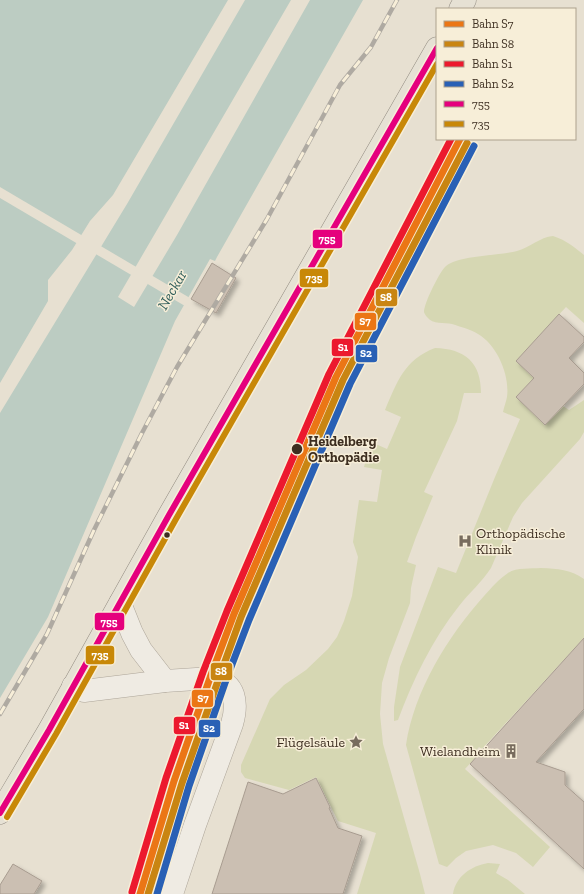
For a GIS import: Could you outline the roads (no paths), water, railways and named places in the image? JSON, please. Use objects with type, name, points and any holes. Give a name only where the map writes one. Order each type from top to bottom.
[{"type":"main road","points":[[0,813],[436,50]]},
{"type":"street","points":[[120,604],[132,634],[141,650],[165,681]]},
{"type":"street","points":[[73,686],[84,691],[165,681],[212,678],[228,685],[231,690],[235,708],[232,724],[195,825],[172,894]]},
{"type":"water","points":[[0,0],[228,0],[113,195],[90,221],[72,250],[48,280],[48,301],[0,383]]},
{"type":"water","name":"Neckar","points":[[245,0],[291,0],[118,297],[134,307],[177,235],[310,0],[363,0],[215,261],[210,259],[175,321],[48,617],[0,698],[0,413],[127,204]]},
{"type":"railway","points":[[0,714],[47,634],[94,530],[142,433],[177,367],[267,219],[340,85],[371,47],[397,0]]},
{"type":"rail line","name":"S1","points":[[132,892],[166,778],[203,672],[227,611],[329,374],[450,140]]},
{"type":"rail line","name":"S7","points":[[140,894],[174,781],[234,614],[336,377],[459,140]]},
{"type":"rail line","name":"S8","points":[[148,894],[182,783],[241,617],[343,380],[467,143]]},
{"type":"rail line","name":"S2","points":[[157,894],[189,786],[226,680],[249,620],[350,384],[474,146]]},
{"type":"place","name":"Heidelberg Orthopädie","points":[[297,449]]},
{"type":"place","name":"Orthopädische Klinik","points":[[465,541]]},
{"type":"place","name":"Flügelsäule","points":[[356,742]]},
{"type":"place","name":"Wielandheim","points":[[511,751]]}]
